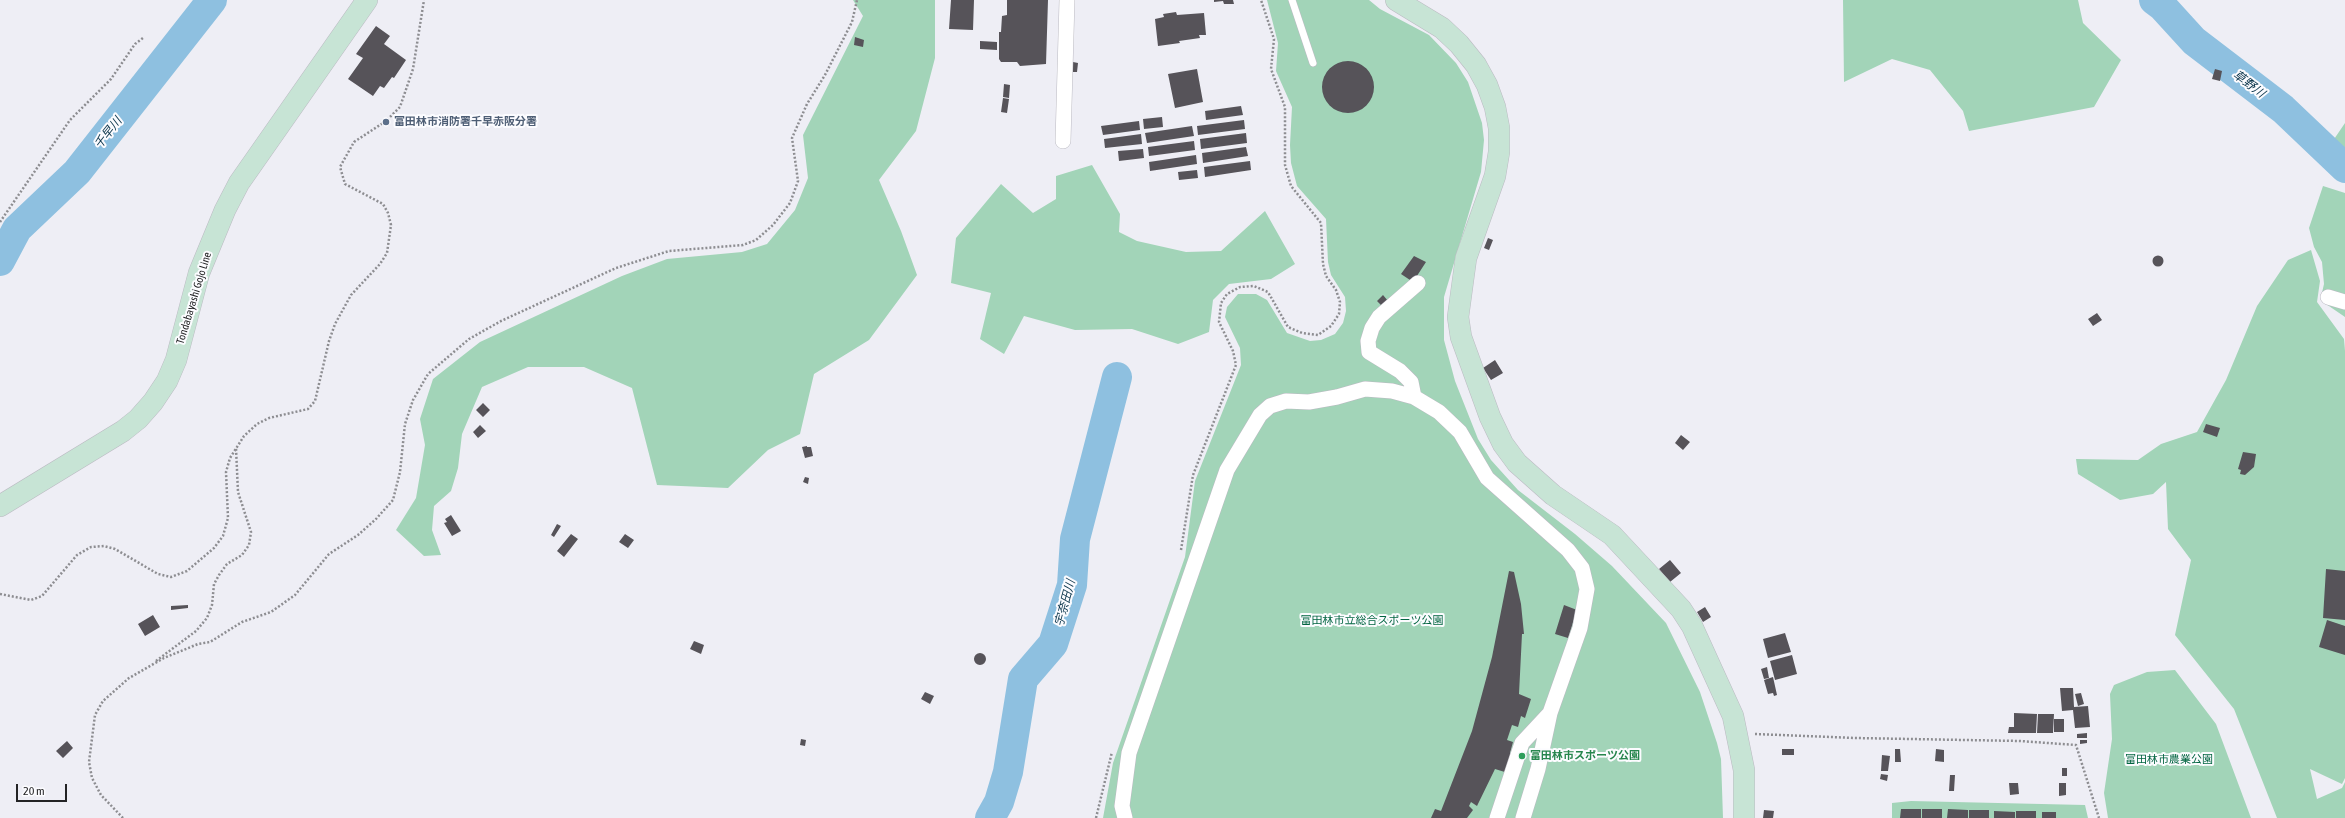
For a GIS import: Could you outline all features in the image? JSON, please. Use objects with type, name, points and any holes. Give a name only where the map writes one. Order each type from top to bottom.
[{"type":"street","name":"Tondabayashi Gojo Line","points":[[0,506],[123,431],[138,419],[153,402],[167,381],[176,360],[199,273],[225,210],[240,183],[367,0]]},
{"type":"street","points":[[1063,141],[1067,0]]},
{"type":"street","points":[[1396,0],[1442,28],[1459,44],[1476,65],[1487,85],[1495,107],[1499,128],[1499,152],[1495,176],[1466,258],[1458,317],[1461,337],[1490,417],[1503,444],[1517,463],[1553,495],[1612,535],[1681,609],[1692,626],[1733,716],[1738,733],[1744,770],[1744,818]]},
{"type":"street","points":[[1414,397],[1411,382],[1400,371],[1369,352],[1368,341],[1372,328],[1379,317],[1418,283]]},
{"type":"street","points":[[2328,297],[2345,302]]},
{"type":"street","points":[[1125,818],[1122,806],[1129,753],[1227,470],[1260,415],[1270,406],[1286,401],[1309,402],[1365,389],[1392,391],[1414,397],[1439,412],[1460,432],[1487,478],[1568,550],[1582,568],[1587,589],[1580,628],[1550,713],[1538,769],[1523,818]]},
{"type":"street","points":[[1497,818],[1522,743],[1550,713]]},
{"type":"lane","points":[[1292,0],[1313,63]]},
{"type":"path","points":[[0,594],[31,600],[42,596],[77,555],[91,547],[104,546],[115,549],[158,574],[170,577],[187,571],[214,548],[223,536],[228,518],[226,472],[230,458],[244,436],[257,424],[269,418],[308,409],[315,402],[328,341],[335,324],[351,295],[380,264],[387,253],[391,225],[388,213],[382,204],[345,184],[340,167],[354,142],[386,121],[400,107],[413,69],[424,0]]},
{"type":"path","points":[[143,670],[164,658],[198,644],[210,642],[242,622],[271,612],[295,595],[329,554],[358,535],[376,519],[393,500],[400,472],[405,424],[413,400],[428,374],[469,339],[501,321],[616,268],[669,251],[743,245],[756,240],[773,224],[790,203],[798,181],[792,138],[807,104],[825,76],[852,22],[857,0]]},
{"type":"path","points":[[1180,554],[1193,475],[1236,364],[1233,351],[1219,322],[1221,303],[1227,294],[1240,287],[1254,286],[1268,292],[1288,327],[1302,333],[1318,335],[1331,326],[1339,314],[1340,302],[1336,290],[1326,276],[1323,264],[1321,223],[1291,186],[1285,165],[1285,107],[1271,69],[1274,39],[1261,0]]},
{"type":"path","points":[[0,222],[70,120],[111,79],[135,44],[143,38]]},
{"type":"path","points":[[123,818],[101,795],[92,778],[88,762],[91,732],[95,715],[103,701],[114,690],[196,631],[207,618],[212,605],[214,584],[219,575],[227,564],[242,555],[249,545],[251,532],[238,492],[236,448]]},
{"type":"path","points":[[1738,733],[1856,738],[2020,741],[2076,745],[2099,818]]},
{"type":"path","points":[[1096,818],[1112,748]]},
{"type":"green space","points":[[853,0],[935,0],[935,58],[916,131],[879,180],[901,231],[917,275],[869,340],[814,374],[800,434],[768,450],[728,488],[657,485],[632,388],[584,367],[528,367],[482,387],[462,434],[458,468],[451,491],[434,506],[432,530],[441,555],[424,556],[396,530],[416,498],[425,445],[420,419],[433,379],[480,342],[622,276],[667,259],[742,252],[767,244],[795,210],[808,178],[803,135],[863,16]]},
{"type":"green space","name":"富田林市立総合スポーツ公園","points":[[1267,0],[1369,0],[1380,9],[1429,35],[1456,63],[1468,82],[1482,123],[1484,140],[1481,172],[1444,297],[1444,340],[1455,381],[1478,439],[1491,460],[1518,490],[1575,534],[1612,566],[1666,623],[1700,692],[1717,743],[1721,759],[1723,818],[1103,818],[1113,763],[1185,557],[1195,481],[1241,365],[1240,348],[1225,317],[1227,307],[1238,294],[1256,294],[1267,300],[1287,333],[1310,341],[1321,340],[1335,334],[1343,323],[1346,311],[1345,297],[1331,275],[1328,262],[1326,219],[1297,186],[1291,163],[1290,145],[1292,107],[1276,71],[1278,43]]},
{"type":"green space","points":[[1843,0],[2078,0],[2083,23],[2121,60],[2094,107],[1969,131],[1963,111],[1930,70],[1892,59],[1844,82]]},
{"type":"green space","points":[[2345,123],[2345,165],[2326,151]]},
{"type":"green space","points":[[1092,165],[1120,214],[1119,232],[1137,241],[1186,252],[1221,251],[1265,211],[1295,264],[1271,279],[1229,284],[1213,300],[1209,332],[1178,344],[1132,329],[1075,330],[1024,316],[1004,354],[980,339],[991,293],[951,283],[956,238],[1001,184],[1033,213],[1056,199],[1056,176]]},
{"type":"green space","points":[[2323,186],[2345,193],[2345,317],[2326,304],[2321,297],[2324,284],[2322,262],[2314,247],[2309,228]]},
{"type":"green space","points":[[2311,250],[2320,281],[2317,302],[2344,339],[2345,351],[2345,778],[2342,784],[2310,769],[2317,799],[2342,788],[2345,782],[2345,818],[2277,818],[2234,709],[2175,635],[2191,560],[2168,529],[2166,482],[2153,494],[2120,500],[2078,474],[2076,459],[2138,460],[2161,444],[2197,432],[2226,380],[2257,306],[2288,260]]},
{"type":"green space","name":"富田林市農業公園","points":[[2175,670],[2216,724],[2251,818],[2108,818],[2104,793],[2112,739],[2110,694],[2114,685],[2147,672]]},
{"type":"green space","points":[[1911,801],[2085,805],[2088,818],[1892,818],[1892,803]]},
{"type":"building","points":[[951,0],[974,0],[973,30],[949,29]]},
{"type":"building","points":[[1007,0],[1048,0],[1046,64],[1020,66],[1017,62],[1001,62],[999,59],[999,32],[1001,32],[1002,16],[1007,15]]},
{"type":"building","points":[[1214,0],[1233,0],[1234,4],[1224,4],[1223,1],[1214,2]]},
{"type":"building","points":[[1176,12],[1177,15],[1204,13],[1206,35],[1199,35],[1200,38],[1179,41],[1180,43],[1158,46],[1155,19],[1164,17],[1163,14]]},
{"type":"building","points":[[376,26],[390,36],[384,44],[406,60],[394,78],[392,77],[384,88],[380,86],[373,96],[348,79],[363,58],[356,54]]},
{"type":"building","points":[[855,37],[864,40],[863,47],[854,45]]},
{"type":"building","points":[[980,41],[997,42],[997,50],[980,49]]},
{"type":"building","points":[[1348,61],[1358,63],[1366,69],[1372,77],[1374,87],[1372,97],[1366,105],[1358,111],[1348,113],[1338,111],[1330,105],[1324,97],[1322,87],[1324,77],[1330,69],[1338,63]]},
{"type":"building","points":[[1073,62],[1078,63],[1077,72],[1073,72]]},
{"type":"building","points":[[1197,69],[1203,102],[1175,108],[1168,74]]},
{"type":"building","points":[[2215,69],[2222,71],[2220,81],[2212,79]]},
{"type":"building","points":[[1004,84],[1010,85],[1009,98],[1003,97]]},
{"type":"building","points":[[1003,98],[1009,99],[1007,113],[1001,112]]},
{"type":"building","points":[[1241,106],[1243,115],[1206,120],[1205,111]]},
{"type":"building","points":[[1162,117],[1163,127],[1144,129],[1143,119]]},
{"type":"building","points":[[1244,120],[1245,129],[1198,135],[1197,126]]},
{"type":"building","points":[[1139,121],[1140,130],[1103,135],[1101,126]]},
{"type":"building","points":[[1192,126],[1194,136],[1147,143],[1145,133]]},
{"type":"building","points":[[1246,133],[1247,143],[1201,149],[1200,139]]},
{"type":"building","points":[[1141,134],[1142,144],[1105,148],[1104,139]]},
{"type":"building","points":[[1194,141],[1195,150],[1149,156],[1148,147]]},
{"type":"building","points":[[1246,147],[1248,156],[1203,163],[1202,153]]},
{"type":"building","points":[[1143,149],[1144,158],[1119,161],[1118,151]]},
{"type":"building","points":[[1196,155],[1197,164],[1150,171],[1149,162]]},
{"type":"building","points":[[1250,161],[1251,170],[1205,177],[1204,167]]},
{"type":"building","points":[[1197,170],[1198,178],[1179,180],[1178,172]]},
{"type":"building","points":[[1488,238],[1493,240],[1489,250],[1484,248]]},
{"type":"building","points":[[2158,255],[2162,257],[2164,261],[2162,265],[2158,267],[2154,265],[2152,261],[2154,257]]},
{"type":"building","points":[[1414,256],[1426,262],[1413,282],[1401,274]]},
{"type":"building","points":[[1383,295],[1388,301],[1383,307],[1377,301]]},
{"type":"building","points":[[2097,313],[2102,320],[2093,326],[2088,319]]},
{"type":"building","points":[[1495,360],[1503,373],[1491,380],[1483,368]]},
{"type":"building","points":[[483,403],[490,410],[483,417],[476,410]]},
{"type":"building","points":[[2206,424],[2220,428],[2217,437],[2203,432]]},
{"type":"building","points":[[480,425],[486,431],[478,438],[473,432]]},
{"type":"building","points":[[1681,435],[1690,442],[1683,450],[1675,443]]},
{"type":"building","points":[[802,447],[811,447],[813,456],[805,458]]},
{"type":"building","points":[[2243,452],[2256,454],[2254,467],[2245,475],[2240,474],[2241,470],[2238,469]]},
{"type":"building","points":[[805,477],[809,478],[808,484],[803,482]]},
{"type":"building","points":[[451,515],[461,531],[452,536],[444,523],[447,522],[445,519]]},
{"type":"building","points":[[557,524],[561,526],[554,537],[551,535]]},
{"type":"building","points":[[571,534],[578,539],[564,557],[557,551]]},
{"type":"building","points":[[625,534],[634,540],[628,548],[619,542]]},
{"type":"building","points":[[1670,560],[1681,573],[1670,582],[1659,569]]},
{"type":"building","points":[[2326,569],[2345,571],[2345,620],[2323,618]]},
{"type":"building","points":[[1509,571],[1514,572],[1521,604],[1524,634],[1522,634],[1519,694],[1531,699],[1525,718],[1521,716],[1518,727],[1512,725],[1507,740],[1513,742],[1510,753],[1514,755],[1508,773],[1495,769],[1477,806],[1471,802],[1469,806],[1473,810],[1467,818],[1431,818],[1435,809],[1441,811],[1472,731],[1492,657]]},
{"type":"building","points":[[188,605],[188,608],[171,610],[171,606]]},
{"type":"building","points":[[1564,605],[1577,610],[1568,638],[1555,634]]},
{"type":"building","points":[[1705,607],[1711,617],[1703,622],[1697,612]]},
{"type":"building","points":[[153,615],[160,627],[145,636],[138,624]]},
{"type":"building","points":[[2327,620],[2345,626],[2345,655],[2319,647]]},
{"type":"building","points":[[1785,633],[1791,652],[1768,658],[1763,639]]},
{"type":"building","points":[[694,641],[704,645],[701,654],[690,649]]},
{"type":"building","points":[[978,653],[982,653],[986,659],[982,665],[978,665],[974,661],[974,657]]},
{"type":"building","points":[[1792,655],[1797,674],[1775,680],[1770,661]]},
{"type":"building","points":[[1767,667],[1769,678],[1764,679],[1761,669]]},
{"type":"building","points":[[1773,677],[1777,695],[1774,696],[1773,693],[1768,694],[1764,680]]},
{"type":"building","points":[[2060,688],[2073,688],[2074,707],[2088,706],[2090,727],[2075,728],[2073,710],[2062,711]]},
{"type":"building","points":[[925,692],[934,696],[930,704],[921,699]]},
{"type":"building","points":[[2081,693],[2084,704],[2078,706],[2075,694]]},
{"type":"building","points":[[2014,713],[2037,714],[2036,733],[2008,733],[2009,727],[2014,727]]},
{"type":"building","points":[[2038,714],[2054,714],[2053,733],[2037,733]]},
{"type":"building","points":[[2054,719],[2064,719],[2064,732],[2054,732]]},
{"type":"building","points":[[2087,733],[2087,738],[2077,738],[2077,734]]},
{"type":"building","points":[[801,739],[806,740],[805,746],[800,745]]},
{"type":"building","points":[[2080,740],[2087,740],[2087,743],[2080,744]]},
{"type":"building","points":[[67,741],[73,748],[63,758],[56,751]]},
{"type":"building","points":[[1782,749],[1794,749],[1794,755],[1782,755]]},
{"type":"building","points":[[1895,749],[1900,749],[1901,762],[1895,762]]},
{"type":"building","points":[[1936,749],[1944,750],[1944,762],[1935,761]]},
{"type":"building","points":[[1882,755],[1890,756],[1888,771],[1881,771]]},
{"type":"building","points":[[2062,768],[2067,768],[2067,776],[2062,776]]},
{"type":"building","points":[[1881,774],[1888,775],[1887,781],[1880,779]]},
{"type":"building","points":[[1950,775],[1955,775],[1954,791],[1949,791]]},
{"type":"building","points":[[2009,783],[2018,783],[2019,794],[2010,795]]},
{"type":"building","points":[[2059,783],[2066,783],[2066,795],[2059,796]]},
{"type":"building","points":[[1901,809],[1921,809],[1921,818],[1900,818]]},
{"type":"building","points":[[1922,809],[1942,809],[1942,818],[1922,818]]},
{"type":"building","points":[[1948,809],[1968,810],[1968,818],[1947,818]]},
{"type":"building","points":[[1764,810],[1774,811],[1773,818],[1763,818]]},
{"type":"building","points":[[1969,810],[1989,810],[1989,818],[1969,818]]},
{"type":"building","points":[[1994,811],[2015,812],[2015,818],[1994,818]]},
{"type":"building","points":[[2016,811],[2036,811],[2036,818],[2016,818]]},
{"type":"building","points":[[2042,812],[2056,812],[2056,818],[2042,818]]},
{"type":"waterway","name":"千早川","points":[[0,261],[17,229],[77,172],[212,0]]},
{"type":"waterway","name":"草野川","points":[[2154,0],[2162,6],[2194,41],[2283,109],[2345,168]]},
{"type":"waterway","name":"宇奈田川","points":[[990,818],[999,802],[1008,772],[1023,679],[1053,644],[1072,585],[1075,539],[1117,377]]},
{"type":"place","name":"富田林市消防署千早赤阪分署","points":[[386,122]]},
{"type":"place","name":"富田林市スポーツ公園","points":[[1522,756]]}]
